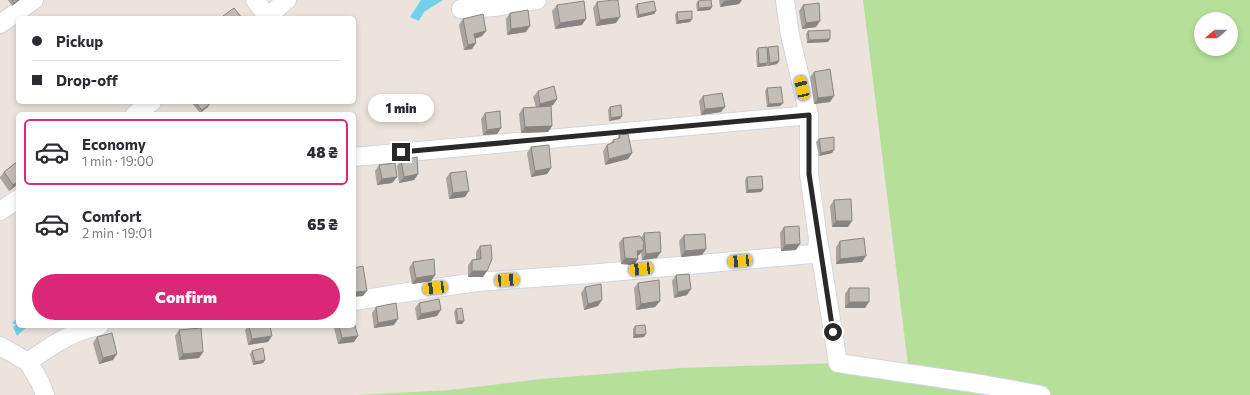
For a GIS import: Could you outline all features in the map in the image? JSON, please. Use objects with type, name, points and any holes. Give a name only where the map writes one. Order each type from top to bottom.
[{"type":"street","points":[[0,24],[34,0]]},
{"type":"street","points":[[255,0],[266,16]]},
{"type":"street","points":[[268,16],[287,0]]},
{"type":"street","points":[[461,9],[537,0]]},
{"type":"street","points":[[785,0],[790,35],[809,115],[809,174],[838,363],[987,385],[1041,395]]},
{"type":"street","points":[[138,112],[149,104]]},
{"type":"street","points":[[356,157],[809,115]]},
{"type":"street","points":[[0,211],[16,200]]},
{"type":"street","points":[[356,301],[477,282],[801,256],[812,254],[817,248],[818,239]]},
{"type":"street","points":[[28,362],[58,342],[90,328]]},
{"type":"street","points":[[0,346],[28,362],[40,382],[45,395]]},
{"type":"green space","points":[[863,0],[1250,0],[1250,395],[357,395],[450,390],[541,379],[680,368],[838,363],[909,373]]},
{"type":"water","points":[[421,0],[443,0],[424,12],[419,21],[410,17]]},
{"type":"water","points":[[16,320],[16,325],[12,323]]},
{"type":"water","points":[[16,325],[16,328],[26,328],[17,336],[13,327]]},
{"type":"building","points":[[618,0],[620,17],[600,20],[597,2]]},
{"type":"building","points":[[711,0],[712,7],[699,8],[698,1]]},
{"type":"building","points":[[584,1],[586,19],[560,23],[557,5]]},
{"type":"building","points":[[654,1],[656,11],[639,15],[637,4]]},
{"type":"building","points":[[819,3],[820,21],[806,23],[803,5]]},
{"type":"building","points":[[234,8],[240,16],[223,16]]},
{"type":"building","points":[[528,10],[530,26],[511,29],[510,13]]},
{"type":"building","points":[[692,11],[692,19],[678,21],[677,12]]},
{"type":"building","points":[[483,14],[486,31],[474,34],[476,43],[468,45],[463,19]]},
{"type":"building","points":[[830,30],[830,39],[809,40],[808,31]]},
{"type":"building","points":[[778,46],[779,61],[770,63],[768,47]]},
{"type":"building","points":[[767,47],[768,63],[759,64],[758,48]]},
{"type":"building","points":[[830,69],[834,96],[818,98],[814,72]]},
{"type":"building","points":[[554,86],[557,99],[540,104],[538,91]]},
{"type":"building","points":[[781,87],[783,103],[769,104],[767,88]]},
{"type":"building","points":[[722,93],[725,107],[705,109],[703,96]]},
{"type":"building","points":[[197,104],[210,104],[202,110]]},
{"type":"building","points":[[621,105],[622,116],[611,118],[610,107]]},
{"type":"building","points":[[551,106],[552,126],[525,127],[523,108]]},
{"type":"building","points":[[500,111],[501,128],[487,130],[485,113]]},
{"type":"building","points":[[628,134],[632,153],[609,159],[607,145],[614,142],[613,140],[620,138],[619,135]]},
{"type":"building","points":[[834,137],[834,150],[821,153],[819,139]]},
{"type":"building","points":[[549,145],[551,168],[535,171],[531,147]]},
{"type":"building","points":[[417,157],[418,174],[404,177],[401,160]]},
{"type":"building","points":[[16,163],[16,183],[13,185],[4,172]]},
{"type":"building","points":[[395,163],[397,177],[382,179],[379,165]]},
{"type":"building","points":[[466,171],[469,191],[453,193],[450,173]]},
{"type":"building","points":[[762,176],[763,189],[748,190],[747,177]]},
{"type":"building","points":[[851,199],[852,221],[836,221],[834,200]]},
{"type":"building","points":[[799,226],[800,244],[785,245],[784,227]]},
{"type":"building","points":[[660,232],[661,252],[646,254],[644,233]]},
{"type":"building","points":[[705,234],[706,249],[685,251],[684,235]]},
{"type":"building","points":[[640,236],[644,242],[643,250],[637,251],[638,259],[625,258],[623,238]]},
{"type":"building","points":[[864,238],[866,256],[840,259],[840,241]]},
{"type":"building","points":[[491,245],[492,259],[487,271],[472,271],[472,260],[481,259],[480,246]]},
{"type":"building","points":[[434,259],[435,275],[416,278],[413,262]]},
{"type":"building","points":[[363,266],[367,291],[356,292],[356,268]]},
{"type":"building","points":[[689,274],[691,289],[678,292],[676,275]]},
{"type":"building","points":[[659,280],[660,301],[641,304],[638,283]]},
{"type":"building","points":[[601,284],[602,300],[588,304],[585,287]]},
{"type":"building","points":[[849,288],[869,288],[869,302],[849,302]]},
{"type":"building","points":[[439,299],[441,310],[421,314],[419,303]]},
{"type":"building","points":[[396,303],[398,319],[378,323],[376,307]]},
{"type":"building","points":[[462,308],[464,321],[458,321],[456,309]]},
{"type":"building","points":[[645,325],[646,334],[635,335],[635,326]]},
{"type":"building","points":[[201,328],[203,352],[183,354],[179,330]]},
{"type":"building","points":[[249,328],[270,328],[272,336],[252,339]]},
{"type":"building","points":[[340,328],[356,328],[358,336],[342,338]]},
{"type":"building","points":[[112,333],[117,354],[103,358],[97,337]]},
{"type":"building","points":[[263,348],[265,360],[255,362],[252,351]]},
{"type":"route","points":[[401,152],[809,115],[809,174],[833,332]]}]
